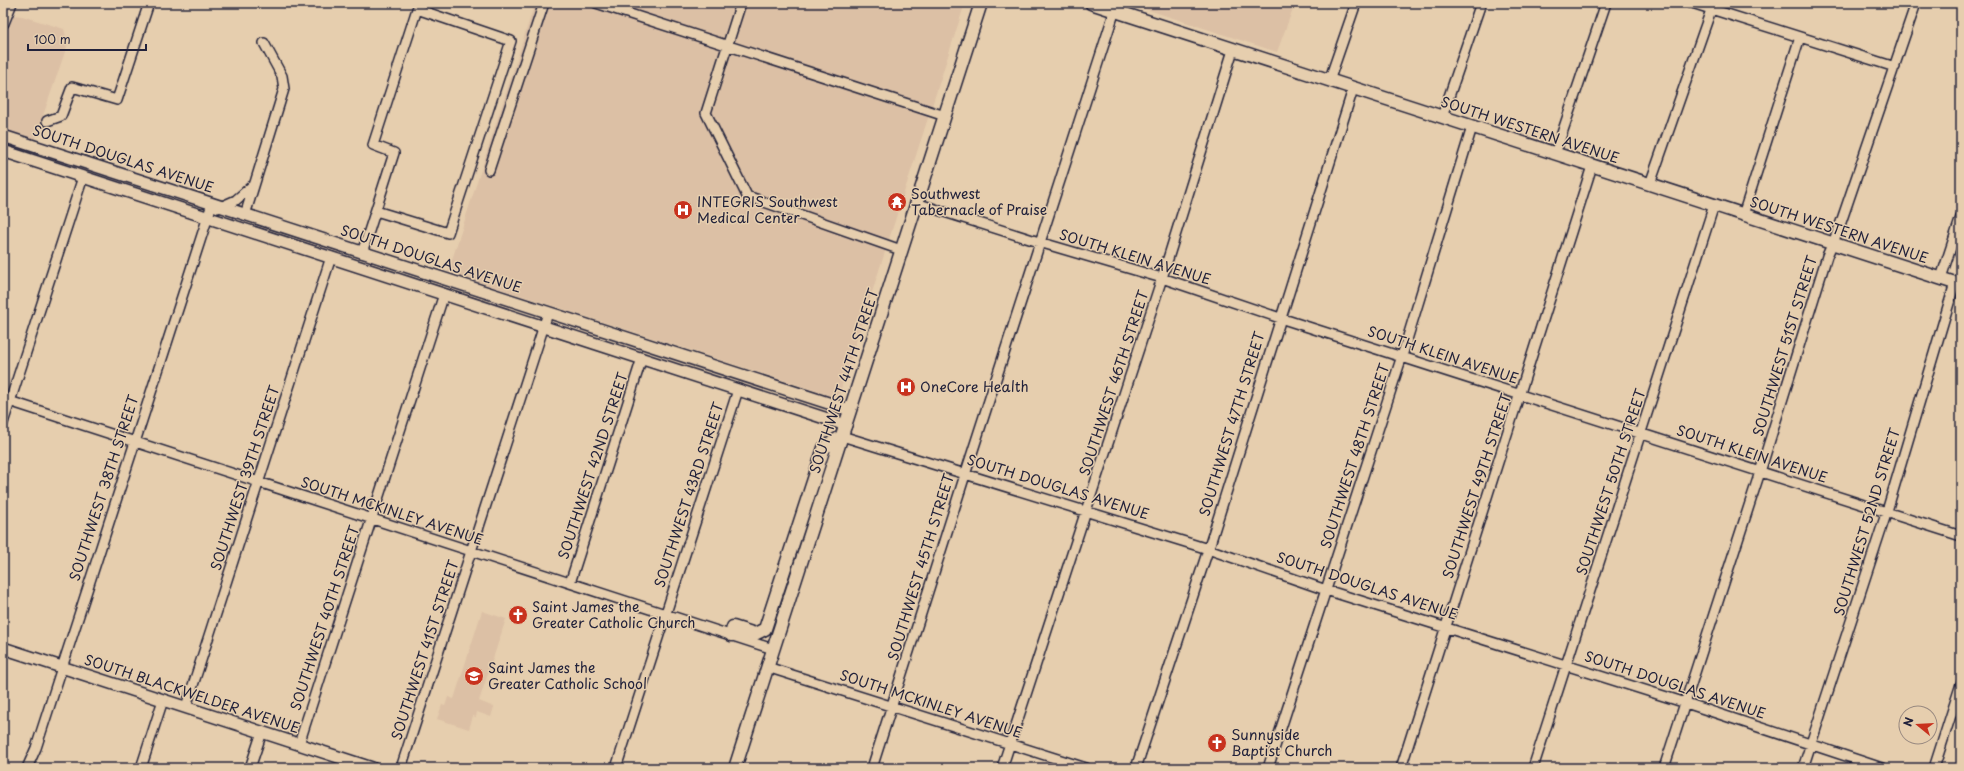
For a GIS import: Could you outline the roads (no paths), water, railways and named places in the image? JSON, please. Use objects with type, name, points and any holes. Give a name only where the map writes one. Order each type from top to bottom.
[{"type":"main road","name":"SOUTHWEST 44TH STREET","points":[[735,768],[981,3]]},
{"type":"main road","name":"SOUTH WESTERN AVENUE","points":[[1091,3],[1958,284]]},
{"type":"main road","points":[[732,631],[755,634],[760,633],[765,629],[824,448],[844,430]]},
{"type":"street","points":[[3,23],[11,3]]},
{"type":"street","points":[[47,122],[61,116],[72,87],[118,100],[149,3]]},
{"type":"street","points":[[489,170],[544,3]]},
{"type":"street","points":[[596,3],[945,116]]},
{"type":"street","points":[[741,3],[706,112],[747,196],[902,250]]},
{"type":"street","points":[[1329,81],[1356,3]]},
{"type":"street","points":[[1442,118],[1481,3]]},
{"type":"street","points":[[1555,154],[1606,3]]},
{"type":"street","points":[[1692,3],[1895,67]]},
{"type":"street","name":"SOUTHWEST 51ST STREET","points":[[1664,768],[1760,472],[1827,256],[1833,243],[1895,67],[1916,3]]},
{"type":"street","points":[[362,252],[394,152],[373,146],[417,9],[511,41],[448,233],[376,211]]},
{"type":"street","name":"SOUTHWEST 45TH STREET","points":[[872,768],[1039,242],[1115,10]]},
{"type":"street","points":[[1650,184],[1711,10]]},
{"type":"street","points":[[1743,215],[1800,37]]},
{"type":"street","points":[[245,215],[253,185],[284,89],[282,76],[264,43]]},
{"type":"street","name":"SOUTHWEST 46TH STREET","points":[[1002,768],[1162,278],[1233,50]]},
{"type":"street","name":"SOUTHWEST 47TH STREET","points":[[1136,768],[1208,549],[1353,89]]},
{"type":"street","name":"SOUTHWEST 48TH STREET","points":[[1268,768],[1402,356],[1472,127]]},
{"type":"street","name":"SOUTH DOUGLAS AVENUE","points":[[3,136],[850,410]]},
{"type":"street","points":[[32,160],[37,147]]},
{"type":"street","name":"SOUTH DOUGLAS AVENUE","points":[[3,151],[738,390],[965,474],[1208,549],[1326,590],[1686,703],[1882,768]]},
{"type":"street","name":"SOUTHWEST 49TH STREET","points":[[1401,768],[1521,394],[1592,166]]},
{"type":"street","points":[[3,423],[7,400],[83,177]]},
{"type":"street","points":[[216,205],[236,200],[253,185]]},
{"type":"street","name":"SOUTH KLEIN AVENUE","points":[[916,203],[1039,242],[1162,278],[1280,318],[1521,394],[1760,472],[1887,511],[1961,536]]},
{"type":"street","name":"SOUTHWEST 38TH STREET","points":[[27,768],[36,748],[207,217],[216,205]]},
{"type":"street","name":"SOUTHWEST 50TH STREET","points":[[1533,768],[1714,205]]},
{"type":"street","points":[[1941,278],[1961,217]]},
{"type":"street","name":"SOUTHWEST 39TH STREET","points":[[186,707],[331,257]]},
{"type":"street","name":"SOUTHWEST 52ND STREET","points":[[1803,768],[1887,511],[1958,284]]},
{"type":"street","name":"SOUTHWEST 40TH STREET","points":[[299,744],[444,294]]},
{"type":"street","name":"SOUTHWEST 41ST STREET","points":[[401,768],[548,313]]},
{"type":"street","name":"SOUTHWEST 42ND STREET","points":[[570,583],[642,358]]},
{"type":"street","name":"SOUTHWEST 43RD STREET","points":[[616,768],[738,390]]},
{"type":"street","name":"SOUTH MCKINLEY AVENUE","points":[[7,400],[665,614],[732,631],[773,649]]},
{"type":"street","name":"SOUTH BLACKWELDER AVENUE","points":[[3,648],[299,744],[359,766],[372,768]]},
{"type":"street","name":"SOUTH MCKINLEY AVENUE","points":[[767,667],[1086,768]]},
{"type":"street","points":[[1934,768],[1961,684]]},
{"type":"street","points":[[141,768],[163,700]]},
{"type":"street","points":[[250,768],[262,732]]},
{"type":"place","name":"Southwest Tabernacle of Praise","points":[[897,202]]},
{"type":"place","name":"INTEGRIS Southwest Medical Center","points":[[683,210]]},
{"type":"place","name":"OneCore Health","points":[[906,387]]},
{"type":"place","name":"Saint James the Greater Catholic Church","points":[[518,615]]},
{"type":"place","name":"Saint James the Greater Catholic School","points":[[474,676]]},
{"type":"place","name":"Sunnyside Baptist Church","points":[[1217,743]]}]
